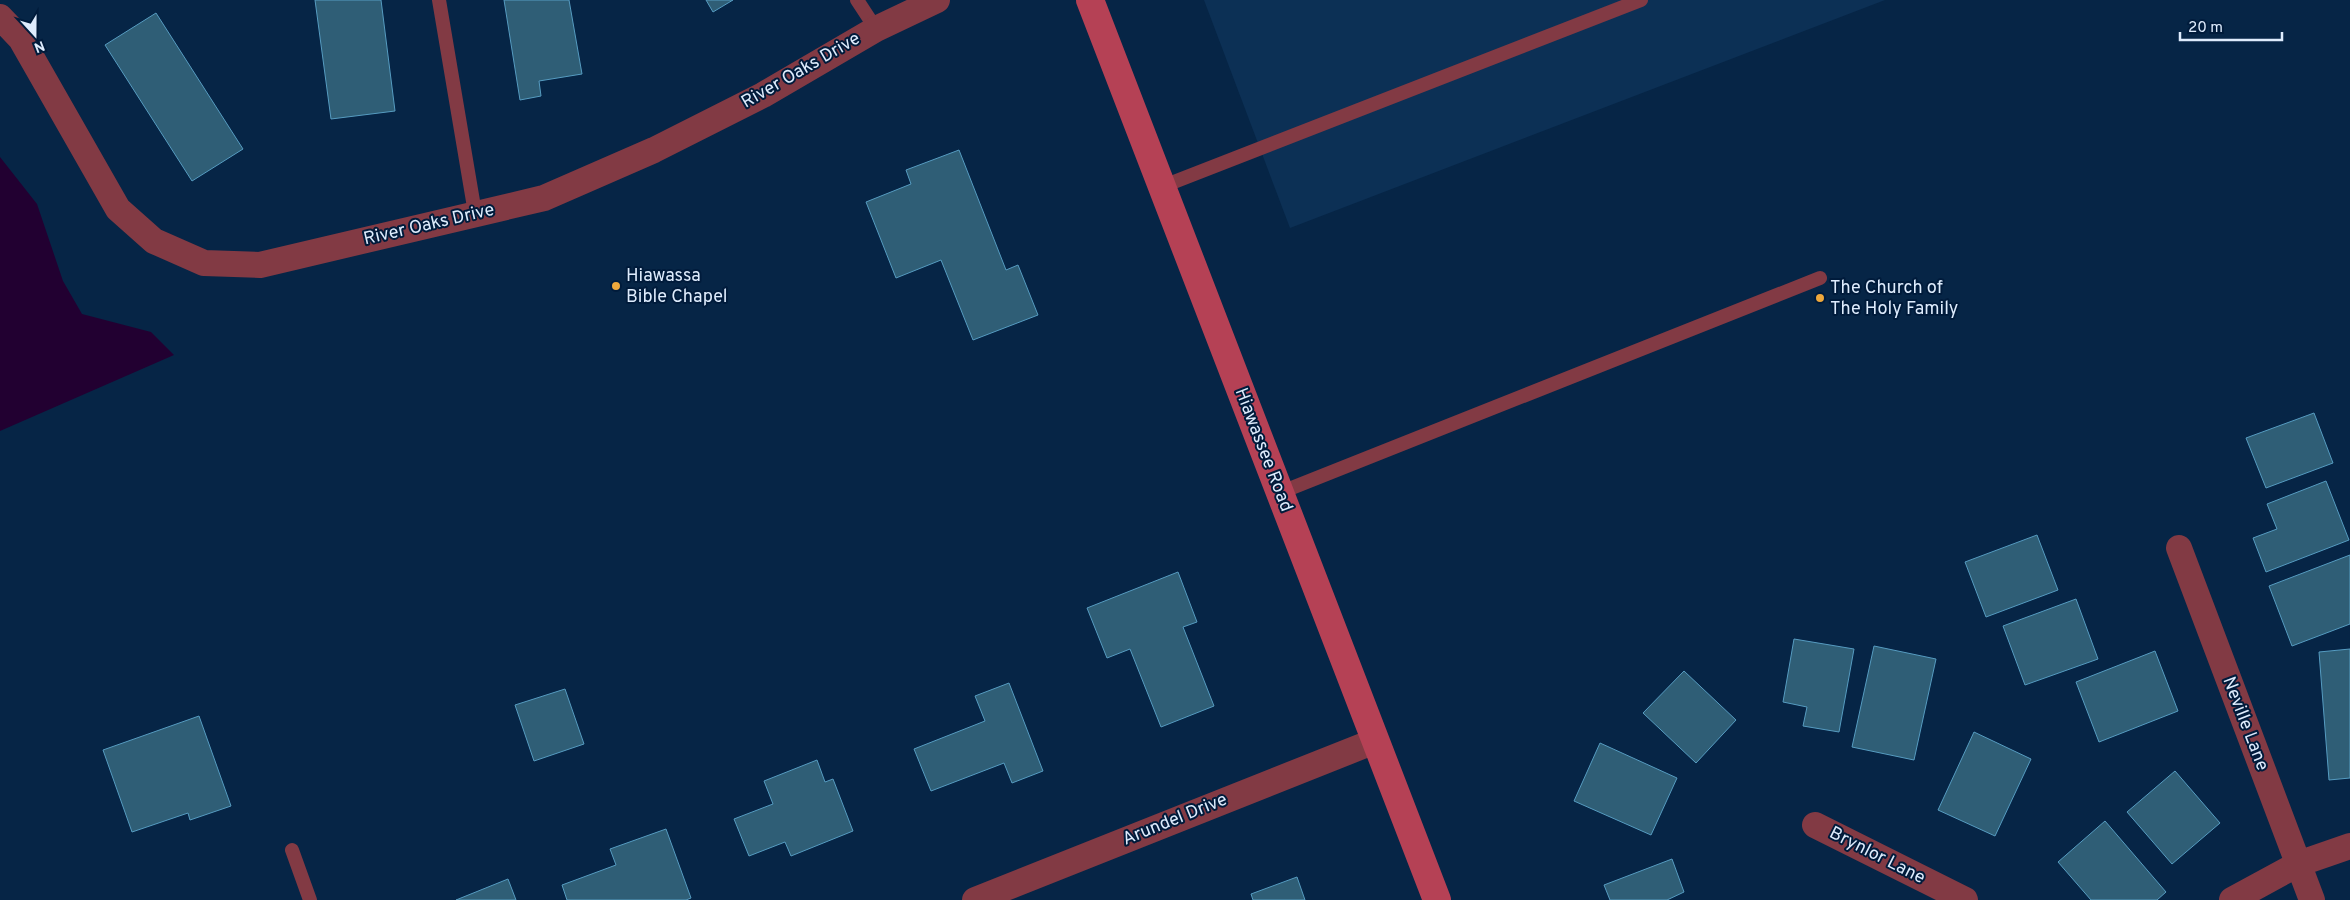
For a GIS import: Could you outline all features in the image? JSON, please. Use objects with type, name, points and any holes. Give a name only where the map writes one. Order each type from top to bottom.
[{"type":"main road","name":"Hiawassee Road","points":[[1090,0],[1437,900]]},
{"type":"street","name":"River Oaks Drive","points":[[0,17],[21,39],[118,209],[154,241],[204,264],[260,265],[544,198],[654,150],[763,95],[876,29],[937,0]]},
{"type":"street","name":"Neville Lane","points":[[2179,548],[2312,900]]},
{"type":"street","name":"Arundel Drive","points":[[975,900],[1375,741]]},
{"type":"street","name":"Brynlor Lane","points":[[1815,825],[1965,900]]},
{"type":"street","points":[[2232,900],[2298,864],[2350,846]]},
{"type":"lane","points":[[439,0],[475,214]]},
{"type":"lane","points":[[857,0],[876,29]]},
{"type":"lane","points":[[1161,187],[1641,0]]},
{"type":"lane","points":[[1279,493],[1820,278]]},
{"type":"lane","points":[[292,850],[310,900]]},
{"type":"shaded area","points":[[1204,0],[1885,0],[1290,228]]},
{"type":"shaded area","points":[[0,157],[37,204],[63,281],[82,314],[151,332],[174,355],[0,431]]},
{"type":"building","points":[[315,0],[381,0],[395,111],[331,119]]},
{"type":"building","points":[[504,0],[569,0],[582,74],[539,81],[541,96],[520,100]]},
{"type":"building","points":[[706,0],[733,0],[713,12]]},
{"type":"building","points":[[156,13],[243,149],[192,181],[105,45]]},
{"type":"building","points":[[959,150],[1006,270],[1018,265],[1038,315],[973,340],[941,260],[896,278],[866,202],[911,184],[906,170]]},
{"type":"building","points":[[2314,413],[2333,463],[2266,488],[2246,438]]},
{"type":"building","points":[[2326,481],[2349,540],[2266,572],[2253,538],[2277,529],[2267,504]]},
{"type":"building","points":[[2037,535],[2058,590],[1986,617],[1965,562]]},
{"type":"building","points":[[2350,555],[2350,624],[2292,646],[2269,586]]},
{"type":"building","points":[[1178,572],[1197,622],[1183,627],[1214,706],[1161,727],[1130,649],[1107,658],[1087,608]]},
{"type":"building","points":[[2076,599],[2098,659],[2025,685],[2003,626]]},
{"type":"building","points":[[1794,639],[1854,649],[1839,732],[1803,726],[1807,707],[1783,702]]},
{"type":"building","points":[[1874,646],[1936,659],[1914,760],[1852,747]]},
{"type":"building","points":[[2350,649],[2350,778],[2329,780],[2319,652]]},
{"type":"building","points":[[2155,651],[2178,711],[2099,742],[2076,682]]},
{"type":"building","points":[[1684,671],[1736,720],[1696,763],[1643,713]]},
{"type":"building","points":[[1009,683],[1043,771],[1012,783],[1004,763],[931,791],[914,749],[985,721],[975,696]]},
{"type":"building","points":[[565,689],[584,744],[534,761],[515,705]]},
{"type":"building","points":[[199,716],[231,806],[190,820],[188,813],[132,832],[103,750]]},
{"type":"building","points":[[1974,732],[2031,759],[1995,836],[1938,810]]},
{"type":"building","points":[[1600,743],[1677,778],[1651,835],[1574,801]]},
{"type":"building","points":[[817,760],[825,782],[833,779],[853,831],[791,856],[785,842],[749,856],[734,819],[773,804],[764,781]]},
{"type":"building","points":[[2175,771],[2220,823],[2172,864],[2127,812]]},
{"type":"building","points":[[2105,821],[2166,892],[2157,900],[2091,900],[2058,862]]},
{"type":"building","points":[[666,829],[691,898],[686,900],[567,900],[562,885],[616,865],[610,849]]},
{"type":"building","points":[[1672,859],[1684,892],[1667,900],[1610,900],[1604,885]]},
{"type":"building","points":[[1297,877],[1305,900],[1253,900],[1251,894]]},
{"type":"building","points":[[508,879],[516,900],[456,900]]},
{"type":"place","name":"Hiawassa Bible Chapel","points":[[616,286]]},
{"type":"place","name":"The Church of The Holy Family","points":[[1820,298]]}]
